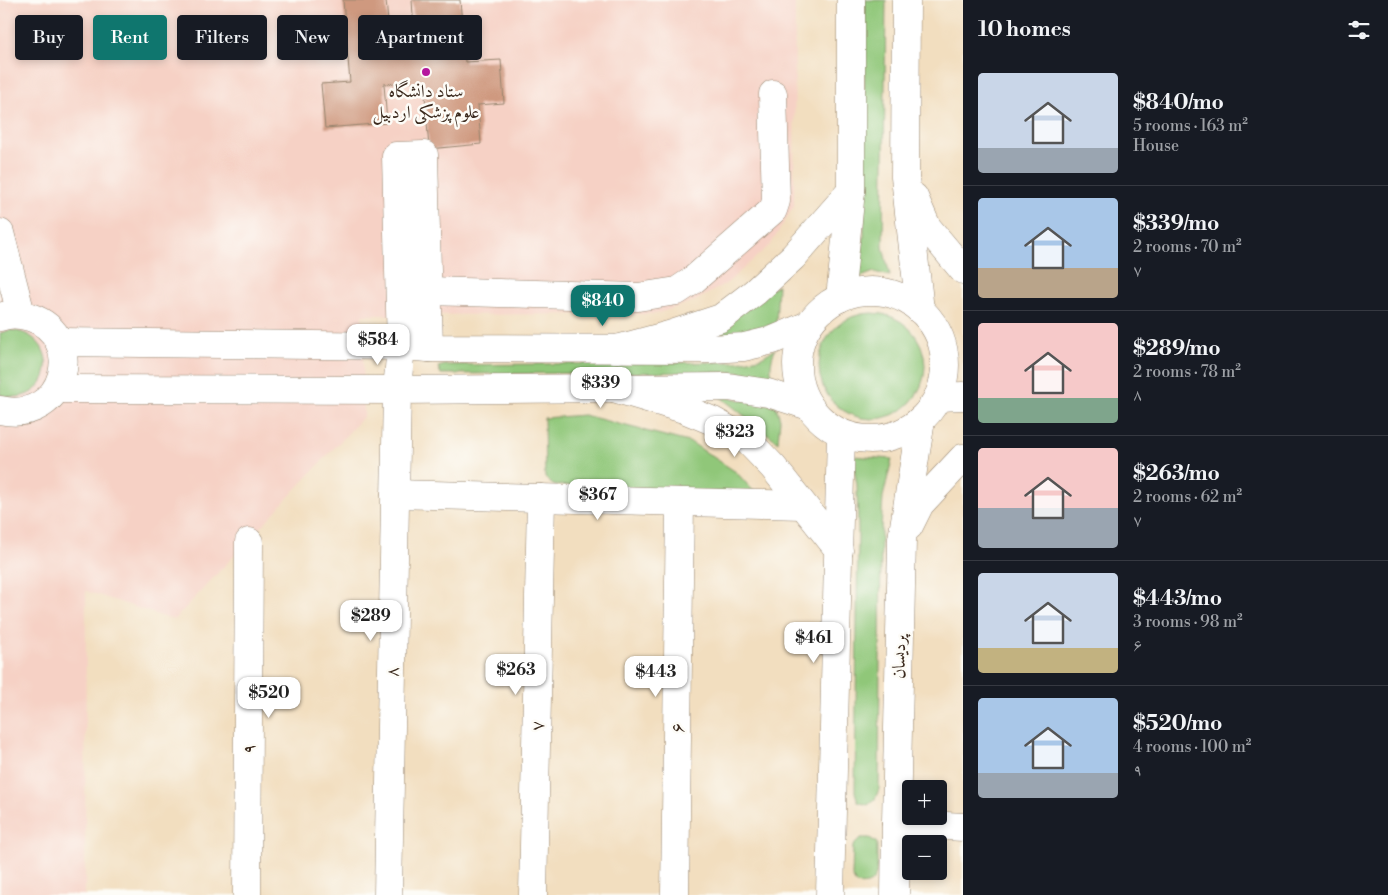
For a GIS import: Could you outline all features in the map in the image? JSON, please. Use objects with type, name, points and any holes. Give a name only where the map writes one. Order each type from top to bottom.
[{"type":"street","points":[[840,298],[851,191],[851,0]]},
{"type":"street","points":[[906,0],[905,177],[920,310]]},
{"type":"street","points":[[429,348],[428,291],[638,297],[677,291],[692,280],[773,210],[776,201],[772,94]]},
{"type":"street","name":"۸","points":[[388,895],[397,390],[400,346],[396,156],[424,155],[428,291]]},
{"type":"street","points":[[905,177],[927,227],[963,270]]},
{"type":"street","points":[[617,349],[721,318],[755,292],[793,257],[851,191]]},
{"type":"street","points":[[0,233],[11,316],[36,319],[50,328],[59,342],[64,357],[63,373],[57,389],[47,401],[33,409],[17,412],[0,410]]},
{"type":"street","points":[[860,292],[882,292],[902,298],[920,310],[953,347],[945,363],[943,380],[950,396],[930,409],[921,420],[903,432],[883,438],[862,439],[841,433],[823,422],[809,406],[800,387],[797,366],[800,345],[808,326],[822,309],[840,298],[860,292]]},
{"type":"street","points":[[59,342],[400,346],[429,348],[710,349],[744,347],[773,340],[808,326]]},
{"type":"street","points":[[57,389],[397,390],[728,387],[768,393],[809,406]]},
{"type":"street","points":[[614,388],[684,409],[712,421],[747,440],[773,467],[839,550]]},
{"type":"street","name":"پردیسان","points":[[895,895],[902,539],[921,420]]},
{"type":"street","points":[[830,895],[841,433]]},
{"type":"street","points":[[902,539],[920,504],[963,458]]},
{"type":"street","points":[[395,494],[802,505]]},
{"type":"street","name":"۷","points":[[533,895],[541,498]]},
{"type":"street","name":"۶","points":[[675,895],[680,502]]},
{"type":"street","name":"۹","points":[[247,895],[249,542]]},
{"type":"street","points":[[896,824],[963,827]]},
{"type":"shaded area","points":[[0,0],[795,0],[794,206],[771,244],[727,283],[695,301],[655,314],[362,315],[364,416],[174,620],[86,591],[85,895],[0,895]]},
{"type":"green space","points":[[865,0],[886,0],[883,247],[890,276],[874,272],[856,279],[860,267],[864,237]]},
{"type":"green space","points":[[778,285],[776,324],[732,333],[702,335]]},
{"type":"green space","points":[[872,313],[892,317],[910,328],[921,346],[925,366],[921,386],[910,404],[892,415],[872,419],[852,415],[834,404],[823,386],[819,366],[823,346],[834,328],[852,317]]},
{"type":"green space","points":[[10,330],[28,335],[40,344],[45,357],[46,370],[41,382],[32,392],[18,397],[0,395],[0,333]]},
{"type":"green space","points":[[775,349],[771,368],[775,388],[761,379],[739,372],[441,374],[438,367],[445,365],[737,362],[760,358]]},
{"type":"green space","points":[[719,396],[776,406],[780,419],[778,442]]},
{"type":"green space","points":[[584,415],[692,443],[736,472],[757,495],[553,485],[545,478],[544,418]]},
{"type":"green space","points":[[852,456],[892,459],[883,497],[881,530],[879,789],[875,799],[868,805],[858,802],[855,792],[858,530],[857,485]]},
{"type":"green space","points":[[861,838],[870,838],[877,843],[877,866],[871,883],[856,884],[852,876],[853,846]]},
{"type":"building","name":"ستاد دانشگاه علوم پزشکی اردبیل","points":[[343,0],[386,0],[387,15],[358,15],[358,60],[465,60],[465,62],[501,60],[504,103],[478,105],[481,144],[429,149],[424,81],[384,84],[387,123],[325,128],[321,84],[350,82],[348,15],[344,15]]},
{"type":"building","name":"ستاد دانشگاه علوم پزشکی اردبیل","points":[[412,0],[460,0],[461,15],[413,15]]},
{"type":"place","name":"ستاد دانشگاه علوم پزشکی اردبیل","points":[[426,72]]}]
